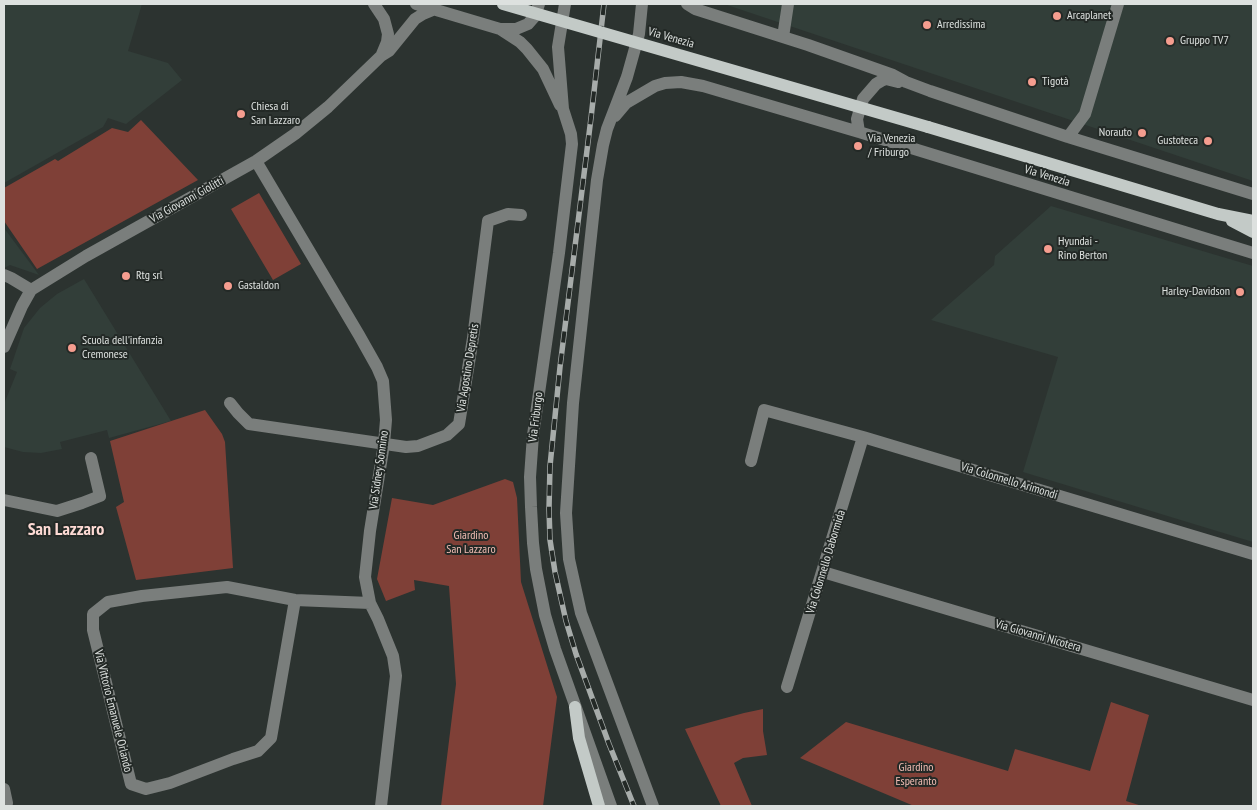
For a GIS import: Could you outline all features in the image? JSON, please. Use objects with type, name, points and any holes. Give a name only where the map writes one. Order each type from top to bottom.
[{"type":"main road","name":"Via Venezia","points":[[503,4],[928,127],[1218,214],[1253,221]]},
{"type":"main road","name":"Via Venezia","points":[[1218,214],[1253,232]]},
{"type":"main road","points":[[575,706],[579,738],[599,806]]},
{"type":"street","points":[[374,4],[384,18],[388,34],[381,56]]},
{"type":"street","points":[[416,4],[500,29],[520,42],[542,69],[562,109]]},
{"type":"street","points":[[500,29],[516,28],[528,24],[535,16],[539,4]]},
{"type":"street","name":"Via Friburgo","points":[[564,4],[558,46],[562,109],[571,134],[572,144],[558,262],[533,435],[530,477],[533,544],[545,615],[611,806]]},
{"type":"street","points":[[642,4],[639,34],[627,77],[609,124],[597,180],[573,403],[566,513],[569,559],[580,613],[653,806]]},
{"type":"street","points":[[687,4],[695,9],[893,75],[906,82],[1068,136],[1253,194]]},
{"type":"street","points":[[783,37],[788,4]]},
{"type":"street","points":[[1068,136],[1085,114],[1118,4]]},
{"type":"street","name":"Via Giovanni Giolitti","points":[[30,290],[86,256],[256,161],[295,134],[328,107],[381,56],[389,51],[415,20],[434,9]]},
{"type":"street","points":[[859,132],[857,119],[863,98],[876,84],[886,79],[906,82]]},
{"type":"street","name":"Via Venezia","points":[[609,124],[626,103],[655,86],[681,82],[703,86],[1253,253]]},
{"type":"street","name":"Via Sidney Sonnino","points":[[256,161],[360,335],[383,381],[386,420],[384,444],[370,531],[365,577],[370,603],[393,656],[396,676],[381,806]]},
{"type":"street","name":"Via Agostino Depretis","points":[[230,402],[238,414],[249,424],[406,447],[418,446],[447,436],[459,424],[473,338],[488,221],[508,214],[520,215]]},
{"type":"street","name":"Via Venezia","points":[[1228,246],[1245,244],[1253,246]]},
{"type":"street","points":[[4,275],[30,290],[4,347]]},
{"type":"street","name":"Via Colonnello Arimondi","points":[[751,461],[764,410],[863,437],[1253,554]]},
{"type":"street","name":"Via Colonnello Dabormida","points":[[787,686],[863,437]]},
{"type":"street","points":[[4,500],[57,511],[100,496],[91,458]]},
{"type":"street","name":"Via Giovanni Nicotera","points":[[823,572],[1253,700]]},
{"type":"street","name":"Via Vittorio Emanuele Orlando","points":[[295,600],[271,738],[258,751],[170,784],[146,789],[131,784],[93,630],[93,614],[108,602],[142,596],[227,587],[295,600],[370,603]]},
{"type":"street","points":[[4,789],[8,804]]},
{"type":"shaded area","points":[[4,4],[142,4],[128,51],[168,63],[182,80],[126,124],[108,118],[103,127],[4,183]]},
{"type":"shaded area","points":[[724,4],[1253,4],[1253,181]]},
{"type":"shaded area","points":[[1051,206],[1253,266],[1253,542],[1023,472],[1058,357],[931,320],[994,265],[995,256]]},
{"type":"shaded area","points":[[4,228],[39,275],[10,265],[4,268]]},
{"type":"shaded area","name":"Scuola dell'infanzia Cremonese","points":[[84,279],[171,421],[109,438],[107,430],[60,442],[62,449],[41,453],[23,452],[4,447],[4,404],[17,372],[10,369],[24,328],[40,308],[57,294]]},
{"type":"green space","points":[[141,120],[198,180],[37,269],[4,221],[4,188],[55,159],[58,161],[112,128],[128,132]]},
{"type":"green space","points":[[259,193],[301,264],[273,280],[231,209]]},
{"type":"green space","points":[[205,410],[222,434],[225,442],[233,568],[136,580],[116,507],[124,502],[110,441]]},
{"type":"green space","name":"Giardino San Lazzaro","points":[[505,479],[513,482],[517,498],[521,582],[557,697],[543,806],[441,806],[456,684],[449,586],[414,580],[415,590],[386,601],[377,579],[392,498],[433,505]]},
{"type":"green space","name":"Giardino Esperanto","points":[[1111,702],[1149,715],[1126,801],[1142,806],[914,806],[800,758],[846,722],[1008,771],[1015,749],[1090,771]]},
{"type":"green space","points":[[763,709],[763,731],[767,755],[743,758],[734,763],[752,806],[721,806],[685,729]]},
{"type":"railway","points":[[604,4],[560,367],[550,466],[550,540],[566,621],[576,654],[634,806]]},
{"type":"place","name":"Arcaplanet","points":[[1057,16]]},
{"type":"place","name":"Arredissima","points":[[927,25]]},
{"type":"place","name":"Gruppo TV7","points":[[1170,41]]},
{"type":"place","name":"Tigotà","points":[[1032,82]]},
{"type":"place","name":"Chiesa di San Lazzaro","points":[[241,114]]},
{"type":"place","name":"Norauto","points":[[1142,133]]},
{"type":"place","name":"Gustoteca","points":[[1208,141]]},
{"type":"place","name":"Via Venezia / Friburgo","points":[[858,146]]},
{"type":"place","name":"Hyundai - Rino Berton","points":[[1048,249]]},
{"type":"place","name":"Rtg srl","points":[[126,276]]},
{"type":"place","name":"Gastaldon","points":[[228,286]]},
{"type":"place","name":"Harley-Davidson","points":[[1240,292]]},
{"type":"place","name":"Scuola dell'infanzia Cremonese","points":[[72,348]]},
{"type":"district","name":"San Lazzaro","points":[[66,530]]}]
